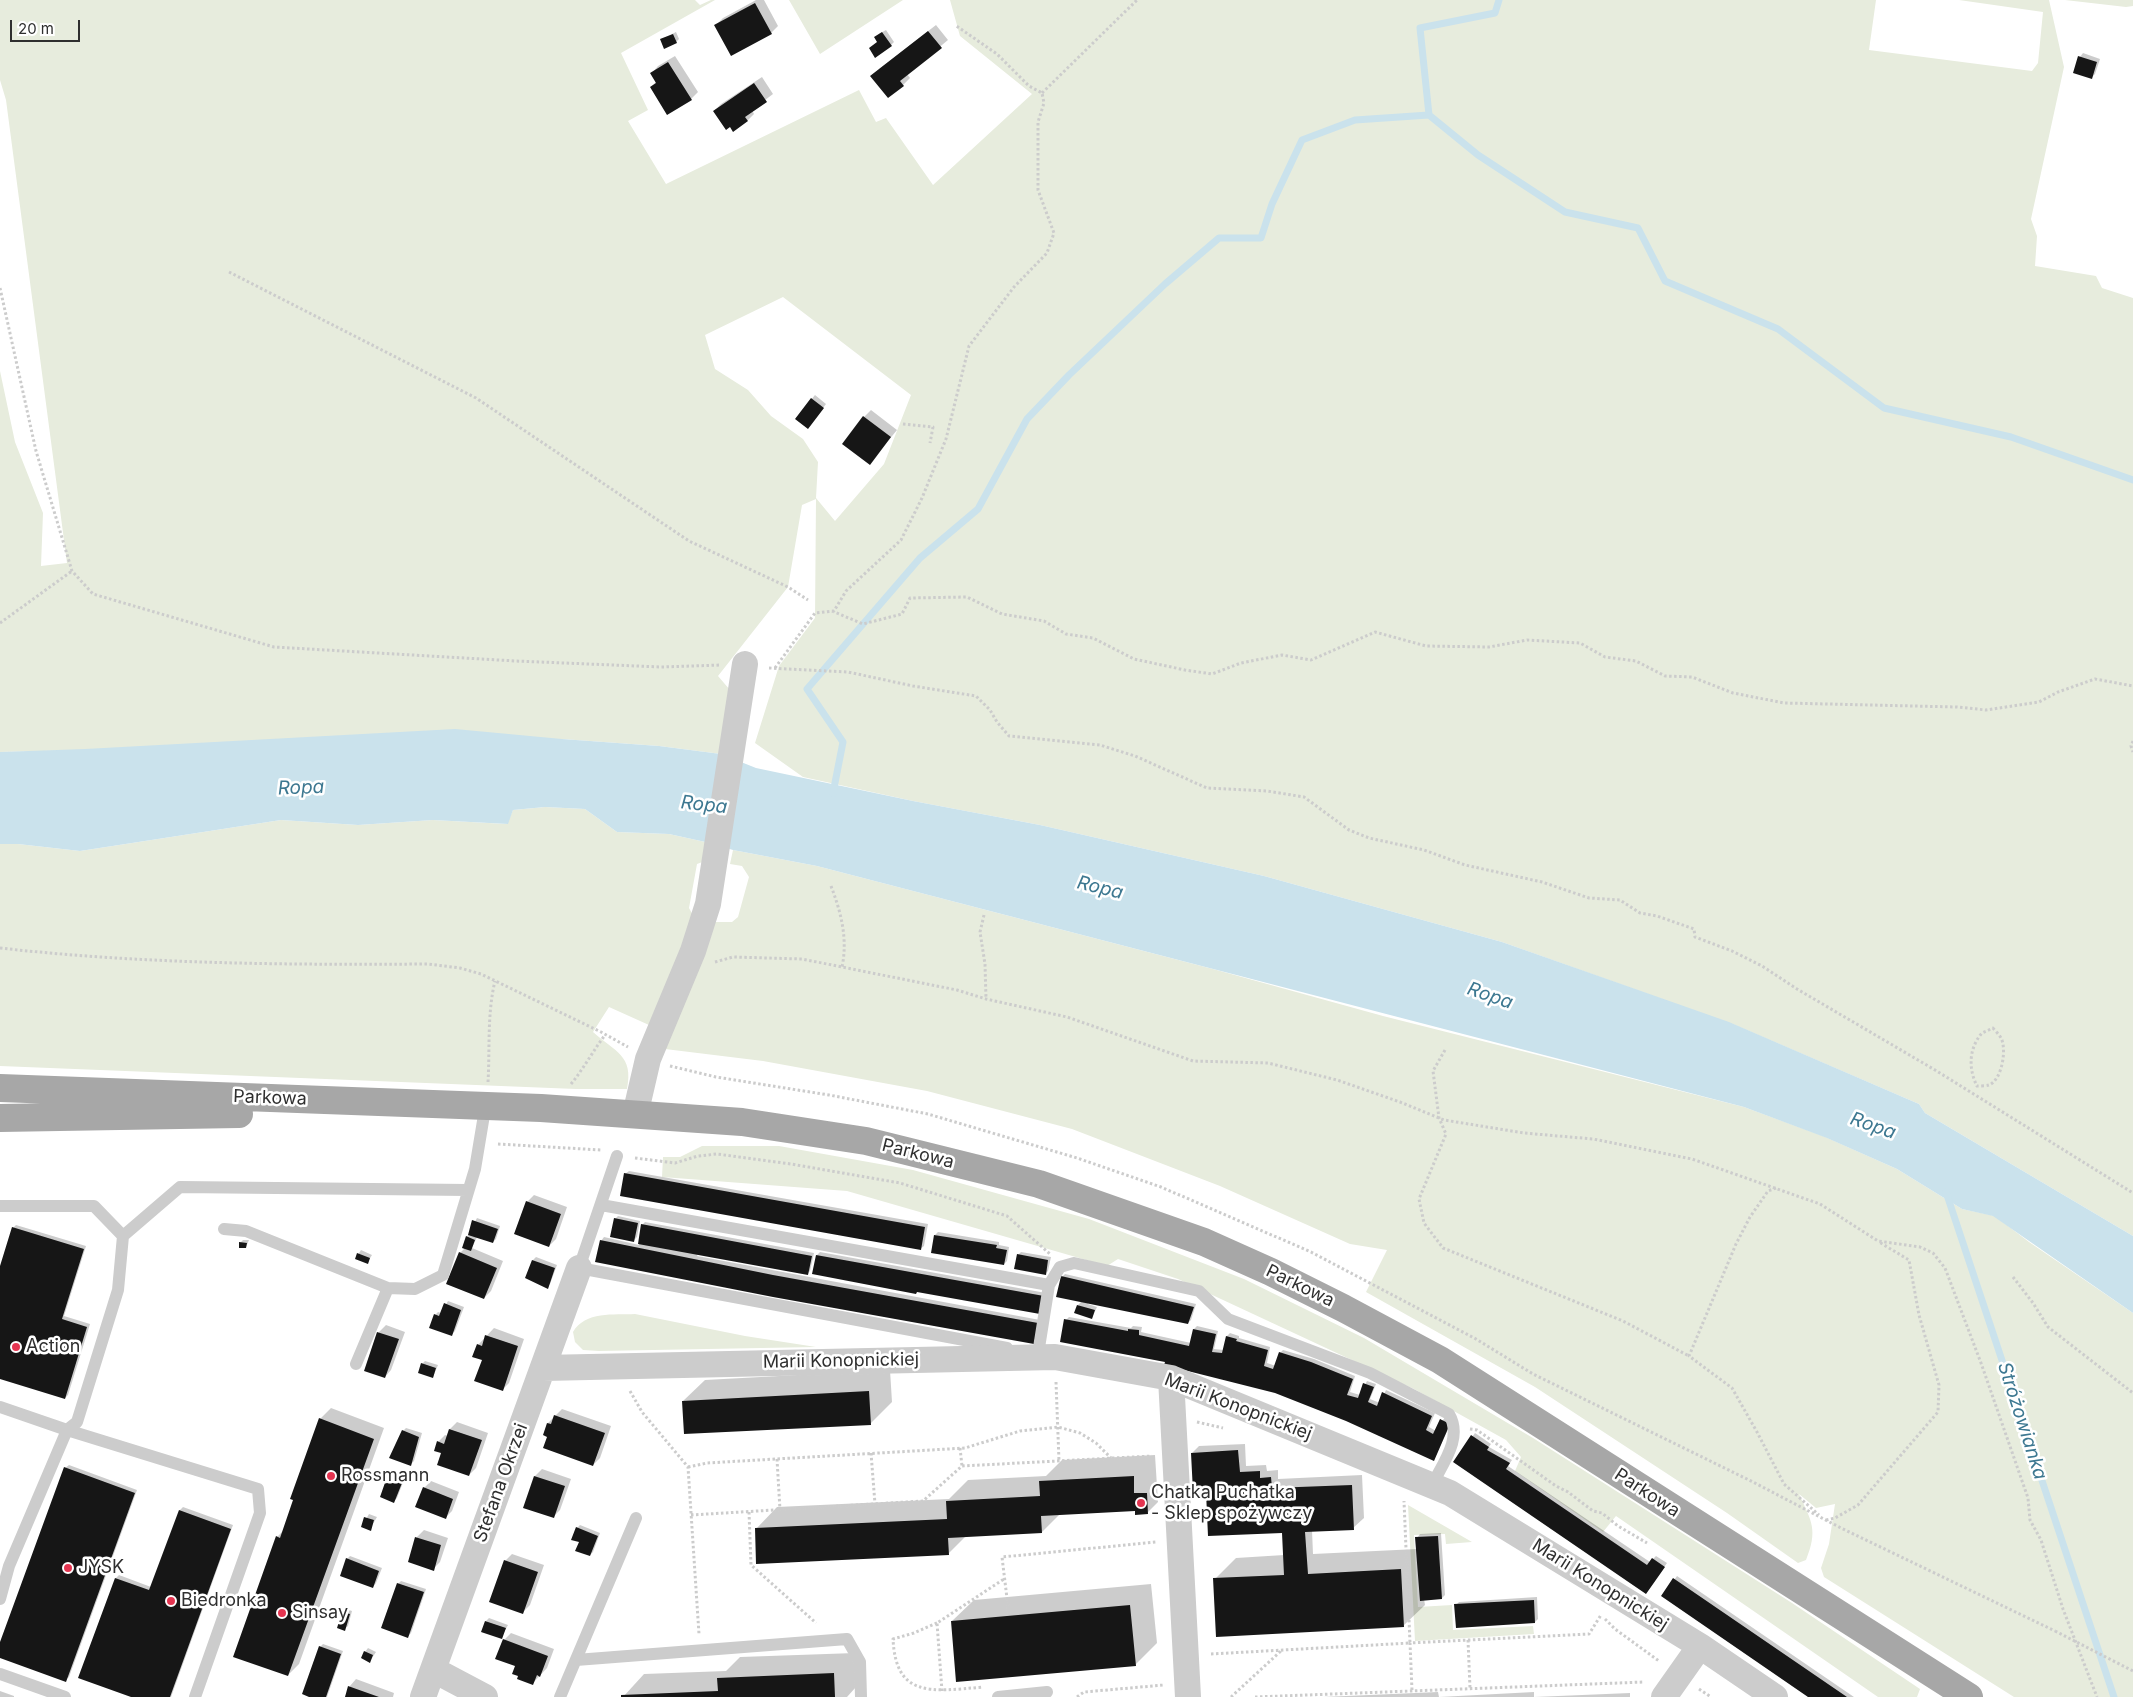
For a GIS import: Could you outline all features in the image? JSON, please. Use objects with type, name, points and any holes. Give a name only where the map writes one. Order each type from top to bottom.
[{"type":"main road","name":"Parkowa","points":[[0,1088],[486,1108]]},
{"type":"main road","name":"Parkowa","points":[[0,1118],[541,1108],[742,1122],[866,1141],[1040,1184],[1204,1242],[1271,1272],[1440,1360],[1969,1697]]},
{"type":"street","points":[[635,1115],[648,1058],[694,951],[708,904],[745,664]]},
{"type":"street","name":"Stefana Okrzei","points":[[423,1697],[579,1268]]},
{"type":"street","name":"Marii Konopnickiej","points":[[543,1368],[1047,1355],[1171,1378],[1450,1493],[1700,1646],[1775,1697]]},
{"type":"street","points":[[1171,1378],[1188,1690]]},
{"type":"street","points":[[1673,1684],[1700,1646]]},
{"type":"street","points":[[434,1670],[485,1697]]},
{"type":"lane","points":[[224,1229],[246,1231],[388,1288],[415,1289],[443,1274],[468,1190],[479,1147],[486,1108]]},
{"type":"lane","points":[[617,1156],[579,1268],[1047,1355],[1049,1285],[1060,1267],[1074,1263],[1199,1291],[1228,1319],[1370,1373],[1448,1414],[1454,1424],[1454,1440],[1432,1485]]},
{"type":"lane","points":[[0,1599],[9,1566],[67,1430],[77,1422],[118,1290],[123,1236],[180,1187],[468,1190]]},
{"type":"lane","points":[[601,1204],[1049,1285]]},
{"type":"lane","points":[[0,1206],[94,1206],[123,1236]]},
{"type":"lane","points":[[356,1364],[388,1288]]},
{"type":"lane","points":[[0,1407],[67,1430],[258,1489],[260,1513],[195,1697]]},
{"type":"lane","points":[[560,1697],[636,1518]]},
{"type":"lane","points":[[576,1660],[847,1639],[860,1662],[862,1697]]},
{"type":"lane","points":[[0,1674],[65,1697]]},
{"type":"lane","points":[[998,1697],[1047,1692]]},
{"type":"path","points":[[1042,93],[1137,0]]},
{"type":"path","points":[[955,25],[997,54],[1029,86],[1042,93]]},
{"type":"path","points":[[832,611],[834,611],[846,591],[901,540],[922,498],[946,439],[970,346],[1014,287],[1046,253],[1054,234],[1038,190],[1038,122],[1044,103],[1042,93]]},
{"type":"path","points":[[229,272],[476,398],[689,541],[788,587],[808,600]]},
{"type":"path","points":[[0,288],[36,452],[72,571],[93,594],[274,647],[661,667],[745,664]]},
{"type":"path","points":[[903,424],[932,427],[930,443]]},
{"type":"path","points":[[0,623],[72,571]]},
{"type":"path","points":[[2133,686],[2095,679],[2058,692],[2040,702],[1986,710],[1957,707],[1784,703],[1733,694],[1692,676],[1665,676],[1636,661],[1605,656],[1580,643],[1527,640],[1489,647],[1426,646],[1374,632],[1311,660],[1282,655],[1241,663],[1212,674],[1185,670],[1134,658],[1093,638],[1066,634],[1044,620],[1002,614],[967,597],[910,598],[902,614],[863,624],[832,611],[815,613],[773,668],[848,672],[913,686],[976,696],[990,710],[996,722],[1009,736],[1100,744],[1135,756],[1208,788],[1267,791],[1304,797],[1349,830],[1369,838],[1424,850],[1466,865],[1542,882],[1589,898],[1620,900],[1640,913],[1657,916],[1694,929],[1695,937],[1732,951],[1762,966],[1974,1094],[2133,1194]]},
{"type":"path","points":[[2133,741],[2131,746],[2133,752]]},
{"type":"path","points":[[831,886],[840,910],[844,933],[842,967]]},
{"type":"path","points":[[984,915],[980,932],[985,964],[986,999]]},
{"type":"path","points":[[0,948],[64,955],[222,964],[428,964],[460,968],[495,981],[648,1058]]},
{"type":"path","points":[[685,971],[733,957],[802,959],[957,990],[986,999],[1067,1016],[1192,1061],[1268,1063],[1337,1080],[1438,1118],[1524,1133],[1592,1139],[1683,1157],[1820,1204],[1909,1260],[1919,1315],[1939,1385],[1938,1412],[1858,1505],[1835,1518],[1825,1520]]},
{"type":"path","points":[[486,1108],[490,1067],[489,1020],[495,981]]},
{"type":"path","points":[[1974,1094],[1977,1086],[1970,1068],[1974,1048],[1982,1033],[1993,1028],[2001,1038],[2003,1048],[2000,1068],[1996,1080],[1989,1085],[1977,1086]]},
{"type":"path","points":[[568,1088],[605,1035]]},
{"type":"path","points":[[1445,1050],[1433,1071],[1438,1118],[1446,1134],[1419,1198],[1424,1223],[1443,1248],[1622,1321],[1689,1356],[1732,1388],[1784,1484],[1825,1520],[2055,1631],[2133,1671]]},
{"type":"path","points":[[479,1147],[492,1144],[614,1151],[617,1156],[675,1162],[698,1156],[717,1154],[791,1164],[900,1183],[1007,1216],[1045,1248],[1060,1267]]},
{"type":"path","points":[[1689,1356],[1701,1324],[1743,1230],[1768,1191],[1776,1188]]},
{"type":"path","points":[[1878,1241],[1920,1247],[1933,1253],[1945,1268],[1981,1363],[2028,1498],[2030,1520],[2041,1540],[2063,1609],[2097,1697]]},
{"type":"path","points":[[2012,1277],[2033,1303],[2048,1327],[2133,1394]]},
{"type":"path","points":[[1047,1355],[1058,1427],[1059,1461]]},
{"type":"path","points":[[615,1366],[642,1412],[688,1467],[700,1650]]},
{"type":"path","points":[[1173,1416],[1229,1430]]},
{"type":"path","points":[[688,1467],[707,1463],[777,1458],[960,1448],[1020,1431],[1058,1427],[1080,1433],[1096,1443],[1112,1458]]},
{"type":"path","points":[[1454,1432],[1466,1428],[1477,1430],[1593,1511],[1602,1513],[1618,1526],[1647,1543]]},
{"type":"path","points":[[960,1448],[962,1466]]},
{"type":"path","points":[[871,1453],[875,1504]]},
{"type":"path","points":[[691,1516],[923,1501],[962,1466],[1175,1455]]},
{"type":"path","points":[[777,1458],[780,1510]]},
{"type":"path","points":[[1412,1502],[1404,1497],[1412,1690]]},
{"type":"path","points":[[748,1512],[751,1565],[836,1640]]},
{"type":"path","points":[[1008,1616],[1002,1557],[1179,1539]]},
{"type":"path","points":[[902,1682],[898,1672],[893,1639],[914,1633],[937,1622],[1004,1579]]},
{"type":"path","points":[[1186,1655],[1589,1634],[1615,1594]]},
{"type":"path","points":[[1593,1610],[1601,1615],[1673,1684]]},
{"type":"path","points":[[937,1622],[942,1691]]},
{"type":"path","points":[[1468,1640],[1470,1688]]},
{"type":"path","points":[[1231,1697],[1283,1650]]},
{"type":"path","points":[[1255,1697],[1470,1688],[1673,1684],[1711,1697]]},
{"type":"path","points":[[920,1693],[989,1687]]},
{"type":"path","points":[[1077,1697],[1084,1692],[1188,1690]]},
{"type":"shaded area","points":[[0,0],[695,0],[700,5],[715,0],[621,53],[648,110],[628,121],[666,184],[859,90],[876,122],[886,118],[933,185],[1032,94],[960,36],[950,0],[1876,0],[1869,50],[2032,71],[2038,63],[2043,12],[1959,0],[2049,0],[2064,67],[2031,219],[2037,236],[2035,266],[2096,276],[2102,288],[2133,298],[2133,1236],[1925,1113],[1919,1104],[1735,1025],[1502,942],[1264,876],[1040,825],[913,801],[803,777],[755,743],[779,666],[815,618],[816,499],[802,505],[788,587],[718,676],[730,690],[721,754],[659,746],[562,739],[0,752],[0,371],[15,442],[43,513],[41,566],[67,563],[6,100],[0,80]],"holes":[[[783,297],[911,395],[884,464],[835,521],[816,498],[818,462],[803,439],[771,416],[748,390],[715,369],[705,335]]]},
{"type":"shaded area","points":[[789,0],[903,0],[820,54]]},
{"type":"shaded area","points":[[2065,0],[2133,0],[2133,6],[2126,7]]},
{"type":"shaded area","points":[[545,807],[585,809],[617,832],[669,834],[710,843],[705,861],[697,864],[689,908],[695,919],[649,1025],[609,1007],[593,1032],[621,1055],[625,1061],[628,1069],[627,1089],[576,1089],[0,1066],[0,844],[18,844],[80,851],[281,820],[358,825],[433,820],[507,824],[513,810]]},
{"type":"shaded area","points":[[733,850],[817,866],[1213,969],[1383,1016],[1744,1107],[1823,1136],[1897,1169],[1962,1209],[1995,1216],[2029,1242],[2133,1313],[2133,1697],[2014,1697],[1824,1577],[1821,1568],[1829,1544],[1835,1504],[1816,1508],[1799,1494],[1812,1526],[1812,1541],[1806,1560],[1798,1563],[1727,1513],[1535,1387],[1366,1292],[1387,1250],[1350,1244],[1220,1186],[1072,1129],[927,1091],[763,1061],[665,1049],[713,922],[732,922],[738,917],[749,877],[742,866],[730,864]]},
{"type":"shaded area","points":[[702,1146],[779,1146],[913,1170],[1089,1219],[1244,1279],[1364,1338],[1533,1438],[1792,1603],[1920,1689],[1917,1697],[1878,1697],[1616,1516],[1603,1532],[1515,1471],[1521,1457],[1506,1440],[1414,1389],[1178,1279],[1118,1259],[1107,1266],[847,1191],[662,1177],[663,1157],[680,1157]]},
{"type":"shaded area","points":[[635,1314],[745,1336],[816,1347],[599,1351],[583,1350],[575,1342],[573,1332],[585,1320],[592,1317]]},
{"type":"shaded area","points":[[1408,1505],[1472,1542],[1446,1544],[1445,1534],[1414,1535],[1418,1607],[1452,1605],[1453,1630],[1533,1626],[1534,1634],[1415,1641]]},
{"type":"water","name":"Ropa","points":[[455,729],[659,746],[721,754],[756,768],[1040,825],[1264,876],[1502,942],[1729,1022],[1919,1104],[1925,1113],[2133,1236],[2133,1313],[1993,1216],[1962,1209],[1897,1169],[1827,1138],[1744,1107],[817,866],[733,850],[669,834],[617,832],[585,809],[545,807],[513,810],[508,824],[433,820],[358,825],[281,820],[80,851],[18,844],[0,844],[0,752]]},
{"type":"building","points":[[755,3],[772,34],[731,56],[714,25]]},
{"type":"building","points":[[928,31],[942,48],[900,81],[904,86],[888,98],[870,76]]},
{"type":"building","points":[[882,32],[892,46],[875,58],[869,48],[877,42],[874,37]]},
{"type":"building","points":[[673,34],[677,43],[664,49],[660,39]]},
{"type":"building","points":[[2078,56],[2097,62],[2092,79],[2073,73]]},
{"type":"building","points":[[668,62],[692,100],[667,115],[650,87],[656,83],[650,73]]},
{"type":"building","points":[[754,83],[767,102],[745,117],[748,121],[733,132],[730,127],[726,130],[713,111]]},
{"type":"building","points":[[811,398],[824,408],[808,429],[795,419]]},
{"type":"building","points":[[863,416],[891,437],[870,465],[842,444]]},
{"type":"building","points":[[624,1173],[925,1227],[921,1250],[620,1196]]},
{"type":"building","points":[[526,1201],[561,1214],[549,1247],[514,1234]]},
{"type":"building","points":[[614,1218],[638,1223],[634,1242],[610,1237]]},
{"type":"building","points":[[472,1220],[498,1229],[493,1243],[468,1235]]},
{"type":"building","points":[[641,1224],[812,1256],[808,1275],[638,1244]]},
{"type":"building","points":[[12,1227],[84,1249],[62,1319],[87,1327],[65,1399],[0,1379],[0,1266]]},
{"type":"building","points":[[934,1235],[997,1245],[996,1248],[1007,1250],[1004,1265],[931,1253]]},
{"type":"building","points":[[466,1236],[475,1240],[471,1251],[462,1248]]},
{"type":"building","points":[[600,1240],[773,1275],[1038,1323],[1034,1344],[773,1297],[595,1262]]},
{"type":"building","points":[[239,1242],[247,1243],[246,1248],[239,1248]]},
{"type":"building","points":[[459,1252],[497,1268],[484,1299],[446,1284]]},
{"type":"building","points":[[357,1253],[370,1258],[368,1264],[355,1259]]},
{"type":"building","points":[[1017,1254],[1048,1260],[1046,1275],[1014,1269]]},
{"type":"building","points":[[816,1255],[1044,1296],[1040,1314],[917,1292],[916,1294],[812,1274]]},
{"type":"building","points":[[532,1260],[555,1268],[548,1289],[525,1278]]},
{"type":"building","points":[[1061,1276],[1194,1307],[1188,1324],[1056,1297]]},
{"type":"building","points":[[444,1303],[461,1310],[452,1336],[429,1328],[434,1314],[439,1316]]},
{"type":"building","points":[[1077,1305],[1095,1310],[1092,1319],[1074,1313]]},
{"type":"building","points":[[1064,1319],[1128,1331],[1128,1329],[1139,1330],[1139,1335],[1189,1346],[1193,1329],[1216,1334],[1212,1352],[1222,1353],[1226,1336],[1237,1339],[1236,1341],[1268,1350],[1264,1366],[1273,1369],[1279,1352],[1311,1362],[1353,1379],[1347,1395],[1358,1398],[1363,1383],[1374,1387],[1368,1402],[1377,1406],[1382,1392],[1432,1416],[1426,1430],[1433,1434],[1440,1419],[1450,1424],[1434,1461],[1346,1421],[1275,1393],[1164,1365],[1165,1362],[1060,1342]]},
{"type":"building","points":[[377,1332],[399,1339],[385,1378],[364,1371]]},
{"type":"building","points":[[485,1335],[518,1346],[503,1391],[474,1381],[482,1360],[472,1357],[477,1344],[482,1346]]},
{"type":"building","points":[[421,1363],[436,1368],[433,1378],[418,1373]]},
{"type":"building","points":[[869,1391],[871,1425],[684,1434],[682,1401]]},
{"type":"building","points":[[554,1415],[605,1433],[593,1466],[543,1448],[547,1437],[543,1435],[547,1423],[551,1424]]},
{"type":"building","points":[[319,1418],[374,1439],[288,1676],[233,1657],[276,1536],[280,1538],[293,1500],[290,1499]]},
{"type":"building","points":[[449,1429],[482,1440],[469,1476],[437,1465],[441,1453],[434,1451],[437,1441],[444,1444]]},
{"type":"building","points":[[402,1430],[419,1437],[411,1466],[389,1458]]},
{"type":"building","points":[[1471,1435],[1489,1447],[1487,1450],[1510,1463],[1506,1469],[1647,1565],[1652,1558],[1665,1567],[1646,1594],[1453,1462]]},
{"type":"building","points":[[1238,1450],[1240,1472],[1260,1471],[1260,1478],[1271,1477],[1272,1488],[1352,1485],[1354,1530],[1305,1532],[1308,1574],[1401,1569],[1404,1627],[1216,1637],[1213,1578],[1284,1575],[1282,1533],[1208,1536],[1206,1492],[1193,1492],[1191,1453]]},
{"type":"building","name":"JYSK","points":[[64,1467],[135,1493],[66,1682],[0,1658],[0,1642]]},
{"type":"building","points":[[534,1476],[565,1486],[554,1518],[523,1508]]},
{"type":"building","points":[[1134,1476],[1134,1493],[1147,1493],[1148,1514],[1135,1515],[1135,1511],[1041,1516],[1042,1533],[948,1538],[949,1555],[756,1564],[755,1528],[947,1519],[946,1501],[1040,1496],[1039,1481]]},
{"type":"building","points":[[387,1477],[402,1483],[394,1503],[380,1497]]},
{"type":"building","points":[[423,1487],[453,1499],[446,1519],[415,1507]]},
{"type":"building","points":[[179,1510],[231,1529],[170,1697],[131,1697],[78,1678],[115,1578],[149,1590]]},
{"type":"building","points":[[364,1517],[374,1520],[371,1531],[361,1527]]},
{"type":"building","points":[[576,1527],[598,1536],[590,1556],[575,1551],[579,1542],[571,1540]]},
{"type":"building","points":[[1438,1536],[1442,1599],[1420,1601],[1415,1537]]},
{"type":"building","points":[[415,1537],[441,1545],[434,1571],[408,1562]]},
{"type":"building","points":[[346,1558],[379,1571],[373,1588],[340,1576]]},
{"type":"building","points":[[504,1560],[538,1572],[523,1614],[489,1602]]},
{"type":"building","points":[[1673,1578],[1847,1697],[1808,1697],[1661,1596]]},
{"type":"building","points":[[397,1583],[424,1592],[408,1638],[381,1628]]},
{"type":"building","points":[[1534,1600],[1535,1623],[1456,1628],[1454,1604]]},
{"type":"building","points":[[1130,1605],[1136,1666],[956,1682],[951,1621]]},
{"type":"building","points":[[342,1612],[350,1614],[345,1631],[337,1628]]},
{"type":"building","points":[[485,1621],[506,1628],[502,1639],[481,1632]]},
{"type":"building","points":[[503,1639],[548,1656],[540,1677],[537,1675],[533,1685],[517,1679],[518,1676],[512,1674],[515,1666],[495,1659]]},
{"type":"building","points":[[319,1646],[341,1654],[326,1697],[309,1697],[302,1694]]},
{"type":"building","points":[[364,1651],[373,1655],[370,1663],[361,1658]]},
{"type":"building","points":[[834,1673],[835,1697],[621,1697],[621,1695],[718,1691],[717,1678]]},
{"type":"building","points":[[348,1686],[379,1697],[345,1697]]},
{"type":"waterway","points":[[833,793],[843,742],[807,689],[920,558],[978,509],[1027,419],[1069,375],[1165,284],[1219,238],[1261,238],[1272,204],[1302,140],[1355,120],[1429,115],[1420,28],[1495,13],[1499,0]]},
{"type":"waterway","points":[[1429,115],[1478,155],[1565,212],[1638,228],[1665,281],[1778,329],[1884,408],[2011,437],[2133,480]]},
{"type":"waterway","name":"Stróżowianka","points":[[1946,1192],[2114,1697]]},
{"type":"place","name":"Action","points":[[16,1347]]},
{"type":"place","name":"Rossmann","points":[[331,1476]]},
{"type":"place","name":"Chatka Puchatka - Sklep spożywczy","points":[[1141,1503]]},
{"type":"place","name":"JYSK","points":[[68,1568]]},
{"type":"place","name":"Biedronka","points":[[171,1601]]},
{"type":"place","name":"Sinsay","points":[[282,1613]]}]
